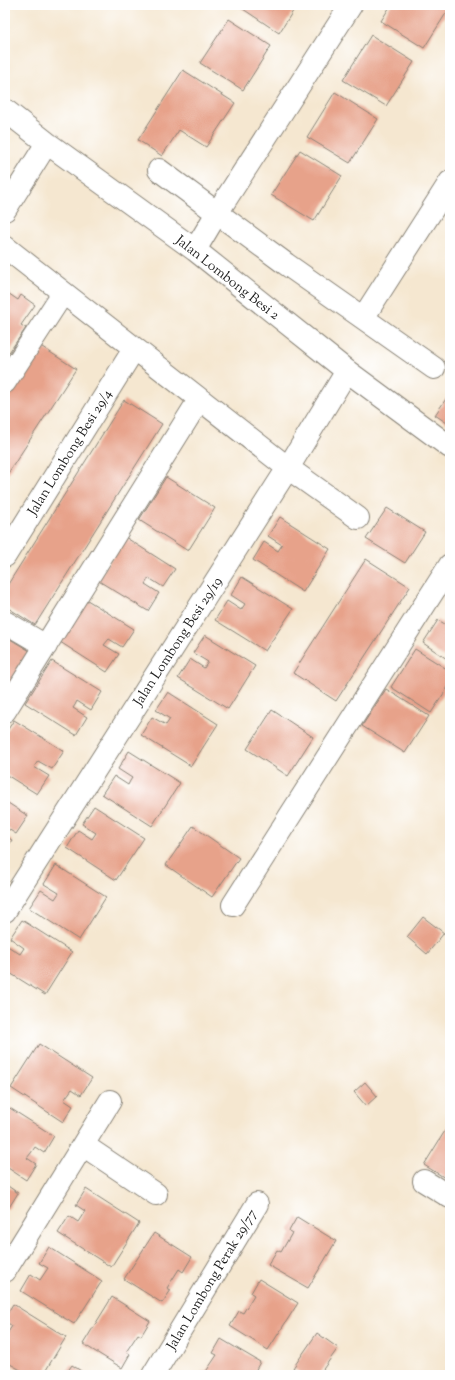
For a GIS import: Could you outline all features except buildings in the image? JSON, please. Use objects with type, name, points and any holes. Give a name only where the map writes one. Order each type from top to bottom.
[{"type":"street","points":[[195,250],[217,213],[351,5]]},
{"type":"street","name":"Jalan Lombong Besi 2","points":[[5,110],[47,143],[195,250],[347,371],[450,446]]},
{"type":"street","points":[[5,210],[47,143]]},
{"type":"street","points":[[159,170],[434,368]]},
{"type":"street","points":[[363,318],[450,182]]},
{"type":"street","points":[[5,247],[199,400],[288,468],[358,518]]},
{"type":"street","points":[[5,382],[63,293]]},
{"type":"street","name":"Jalan Lombong Besi 29/4","points":[[5,556],[134,349]]},
{"type":"street","name":"Jalan Lombong Besi 29/19","points":[[5,911],[288,468],[347,371]]},
{"type":"street","points":[[5,711],[199,400]]},
{"type":"street","points":[[233,904],[450,565]]},
{"type":"street","points":[[5,622],[46,646]]},
{"type":"street","points":[[5,1271],[110,1101]]},
{"type":"street","points":[[83,1145],[156,1194]]},
{"type":"street","points":[[424,1181],[450,1196]]},
{"type":"street","name":"Jalan Lombong Perak 29/77","points":[[153,1375],[257,1204]]}]
